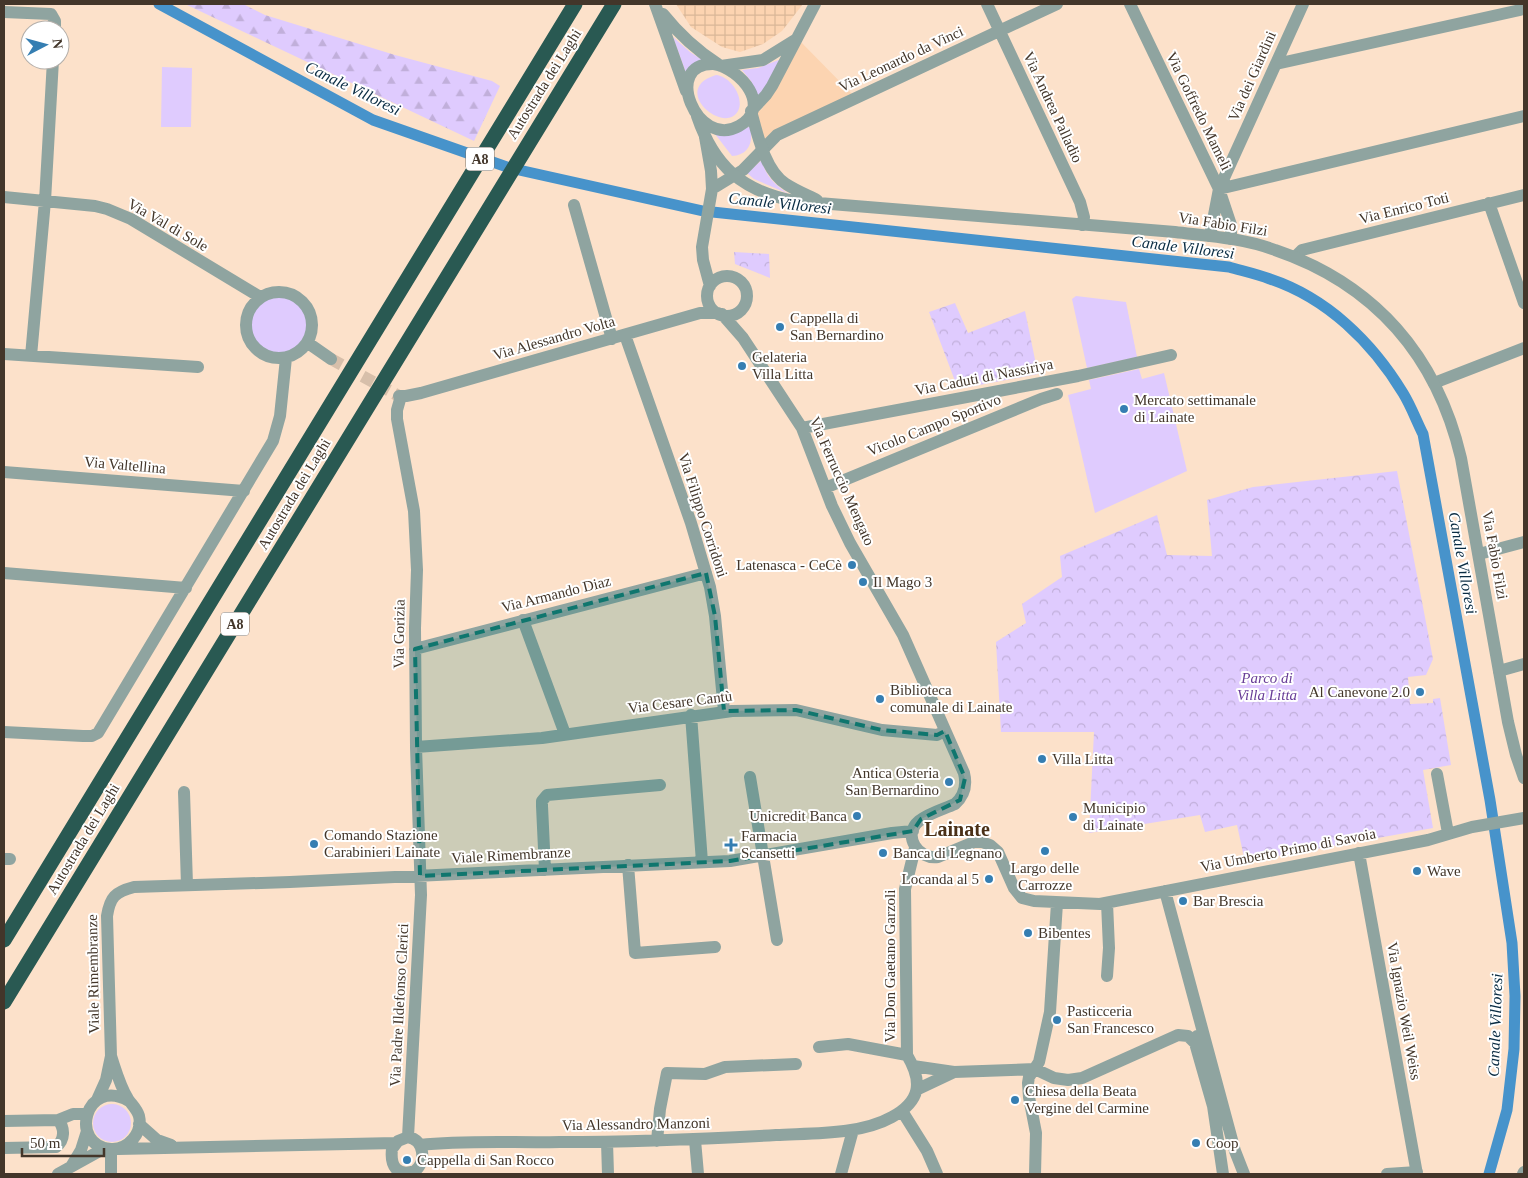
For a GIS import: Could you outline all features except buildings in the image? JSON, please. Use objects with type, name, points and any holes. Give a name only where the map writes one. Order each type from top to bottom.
[{"type":"highway","name":"Autostrada dei Laghi","points":[[4,940],[575,4]]},
{"type":"highway","name":"Autostrada dei Laghi","points":[[4,1002],[614,4]]},
{"type":"street","points":[[656,5],[687,94],[698,116],[708,126],[715,129],[729,130],[742,124],[766,95],[815,4]]},
{"type":"street","name":"Via Andrea Palladio","points":[[987,4],[1080,202],[1084,216],[1082,225]]},
{"type":"street","name":"Via Leonardo da Vinci","points":[[763,149],[777,135],[1057,4]]},
{"type":"street","name":"Via Goffredo Mameli","points":[[1130,4],[1219,189],[1210,236]]},
{"type":"street","name":"Via dei Giardini","points":[[1219,189],[1303,4]]},
{"type":"street","points":[[656,5],[684,39],[695,49],[745,82],[750,88],[753,101],[751,111],[763,149],[749,165],[712,189]]},
{"type":"street","points":[[4,12],[50,14],[54,20]]},
{"type":"street","points":[[1276,64],[1520,12]]},
{"type":"street","points":[[687,94],[688,81],[693,72],[706,64],[720,65],[763,60],[795,40]]},
{"type":"street","points":[[31,356],[45,201],[52,70]]},
{"type":"street","name":"Via Fabio Filzi","points":[[698,116],[705,137],[718,158],[745,184],[762,193],[794,201],[1231,239],[1274,249],[1295,257],[1342,280],[1363,296],[1407,341],[1434,383],[1454,430],[1514,746],[1524,775]]},
{"type":"street","points":[[1231,239],[1231,225],[1219,189],[1524,116]]},
{"type":"street","points":[[705,137],[712,189],[702,249],[710,286],[708,300],[712,308],[720,314],[732,315],[742,309]]},
{"type":"street","name":"Via Fabio Filzi","points":[[763,149],[769,164],[780,180],[822,203]]},
{"type":"street","name":"Via Enrico Toti","points":[[1295,257],[1302,250],[1524,195]]},
{"type":"street","name":"Via Val di Sole","points":[[4,197],[95,206],[131,219],[241,287],[256,301]]},
{"type":"street","points":[[1489,203],[1524,303]]},
{"type":"street","points":[[574,205],[612,339]]},
{"type":"street","points":[[702,249],[718,273],[735,278],[745,287],[747,298],[742,309],[741,328],[743,338]]},
{"type":"street","points":[[710,286],[714,280],[723,276]]},
{"type":"street","points":[[269,293],[289,293],[302,301],[310,313],[312,333],[308,343],[302,350],[286,358],[268,357],[253,347],[246,331],[248,313],[256,301],[269,293]]},
{"type":"street","name":"Via Alessandro Volta","points":[[400,396],[422,393],[700,313],[720,314]]},
{"type":"street","name":"Via Ferruccio Mengato","points":[[720,314],[743,338],[802,428],[825,488],[850,543],[913,654],[964,773],[964,793],[955,804],[921,819],[915,826],[913,840]]},
{"type":"street","name":"Via Filippo Corridoni","points":[[625,335],[691,523],[706,573],[715,616],[724,711]]},
{"type":"street","points":[[308,343],[331,359]]},
{"type":"street","points":[[1434,383],[1524,348]]},
{"type":"street","points":[[4,354],[198,367]]},
{"type":"street","name":"Via Caduti di Nassiriya","points":[[802,428],[1078,376],[1171,355]]},
{"type":"street","points":[[4,732],[92,736],[98,733],[273,442],[280,416],[286,358]]},
{"type":"street","name":"Vicolo Campo Sportivo","points":[[825,488],[1057,394]]},
{"type":"street","name":"Via Gorizia","points":[[400,396],[397,419],[414,511],[416,535],[416,747],[420,876]]},
{"type":"street","name":"Via Valtellina","points":[[4,472],[244,491]]},
{"type":"street","points":[[1479,554],[1524,542]]},
{"type":"street","points":[[4,573],[186,588]]},
{"type":"street","name":"Via Armando Diaz","points":[[415,648],[706,573]]},
{"type":"street","points":[[524,620],[565,734]]},
{"type":"street","points":[[1499,671],[1524,664]]},
{"type":"street","name":"Via Cesare Cantù","points":[[416,747],[542,738],[724,711],[796,710],[882,730],[937,735],[945,731]]},
{"type":"street","points":[[692,715],[702,862]]},
{"type":"street","points":[[1437,774],[1448,833]]},
{"type":"street","points":[[750,777],[777,940]]},
{"type":"street","points":[[545,870],[542,801],[547,795],[660,785]]},
{"type":"street","points":[[184,792],[187,885]]},
{"type":"street","name":"Via Umberto Primo di Savoia","points":[[913,840],[922,855],[932,858],[974,842],[986,843],[998,852],[1018,895],[1026,900],[1092,904],[1107,903],[1428,840],[1472,827],[1522,819]]},
{"type":"street","name":"Viale Rimembranze","points":[[111,1056],[106,916],[109,903],[123,890],[134,887],[730,861],[892,833],[913,840]]},
{"type":"street","name":"Via Don Gaetano Garzoli","points":[[913,840],[905,888],[910,1060],[917,1074],[918,1090]]},
{"type":"street","name":"Via Ignazio Weil Weiss","points":[[1359,853],[1417,1173]]},
{"type":"street","points":[[628,866],[635,953],[715,946]]},
{"type":"street","name":"Via Padre Ildefonso Clerici","points":[[408,1137],[421,904],[420,876]]},
{"type":"street","points":[[819,1047],[848,1044],[954,1072],[1036,1069],[1054,1078],[1068,1080],[1082,1078],[1178,1035],[1188,1036],[1200,1043],[1242,1170],[1232,1168],[1223,1171],[1200,1043],[1199,1022],[1165,891]]},
{"type":"street","points":[[1035,1174],[1036,1133],[1028,1097],[1028,1083],[1029,1077],[1039,1062],[1050,1012],[1057,902]]},
{"type":"street","points":[[1107,903],[1109,948],[1107,976]]},
{"type":"street","points":[[97,1100],[106,1080],[111,1056]]},
{"type":"street","points":[[111,1056],[129,1101]]},
{"type":"street","points":[[657,1141],[660,1108],[667,1073],[705,1074],[725,1067],[796,1064]]},
{"type":"street","points":[[937,1174],[905,1107],[918,1090],[954,1072]]},
{"type":"street","points":[[58,1174],[70,1166],[111,1149],[125,1146],[132,1141],[137,1133],[139,1124],[135,1107],[129,1101],[113,1095],[104,1096],[90,1106],[86,1114],[85,1123],[91,1139],[98,1145],[111,1149],[175,1146],[368,1144],[393,1148]]},
{"type":"street","name":"Via Alessandro Manzoni","points":[[420,1145],[695,1140],[853,1130],[891,1118],[905,1107]]},
{"type":"street","points":[[4,1121],[58,1120],[74,1114],[86,1114]]},
{"type":"street","points":[[4,1148],[56,1146],[63,1136],[62,1125],[58,1120]]},
{"type":"street","points":[[139,1124],[157,1140],[175,1146]]},
{"type":"street","points":[[841,1174],[853,1130]]},
{"type":"street","points":[[70,1166],[81,1150],[87,1131]]},
{"type":"street","points":[[403,1138],[413,1138],[420,1145],[421,1164],[415,1173],[401,1174],[395,1170],[392,1164],[393,1148],[403,1138]]},
{"type":"street","points":[[695,1140],[698,1174]]},
{"type":"street","points":[[607,1142],[608,1174]]},
{"type":"street","points":[[111,1149],[111,1174]]},
{"type":"street","points":[[1387,1174],[1417,1173]]},
{"type":"highlighted area","points":[[706,573],[715,616],[724,711],[796,710],[882,730],[937,735],[945,731],[965,778],[960,800],[921,819],[913,831],[730,861],[420,876],[415,649]]},
{"type":"shaded area","points":[[676,4],[803,4],[782,31],[763,44],[740,52],[722,47],[691,27]]},
{"type":"shaded area","points":[[798,39],[853,95],[763,141],[754,114],[762,109]]},
{"type":"green space","points":[[185,4],[243,4],[265,15],[395,55],[492,81],[500,86],[474,141]]},
{"type":"green space","points":[[673,37],[702,60],[686,73]]},
{"type":"green space","points":[[781,59],[759,98],[751,81],[742,70],[758,68]]},
{"type":"green space","points":[[162,67],[192,68],[191,127],[161,127]]},
{"type":"green space","points":[[716,75],[731,83],[738,94],[740,105],[738,111],[731,117],[722,118],[712,114],[704,108],[699,99],[698,90],[703,82]]},
{"type":"green space","points":[[750,126],[751,142],[743,153],[738,155],[732,156],[715,134],[737,133]]},
{"type":"green space","points":[[762,160],[763,166],[772,180],[789,194],[754,179],[747,173]]},
{"type":"green space","points":[[734,252],[769,254],[770,278],[735,264]]},
{"type":"green space","points":[[1076,296],[1126,302],[1137,357],[1087,368],[1072,299]]},
{"type":"green space","points":[[279,297],[295,302],[303,310],[308,326],[303,342],[295,350],[279,355],[263,350],[255,342],[250,326],[255,310],[263,302]]},
{"type":"green space","points":[[955,303],[968,333],[1025,311],[1038,374],[958,389],[929,312]]},
{"type":"green space","points":[[1139,369],[1142,379],[1164,373],[1187,471],[1095,513],[1068,395],[1091,389],[1089,380]]},
{"type":"green space","name":"Parco di Villa Litta","points":[[1397,471],[1433,659],[1426,675],[1408,677],[1410,704],[1433,703],[1433,699],[1440,698],[1451,765],[1423,770],[1433,828],[1245,862],[1237,825],[1205,832],[1200,815],[1089,833],[1094,732],[1001,732],[996,642],[1026,623],[1022,604],[1062,577],[1060,556],[1157,515],[1167,555],[1212,556],[1207,500],[1253,487]]},
{"type":"green space","points":[[112,1104],[126,1109],[131,1123],[126,1137],[112,1142],[98,1137],[93,1123],[98,1109]]},
{"type":"waterway","name":"Canale Villoresi","points":[[159,4],[373,120],[510,168],[703,211],[1229,267],[1265,277],[1291,287],[1329,310],[1346,324],[1377,356],[1391,374],[1406,398],[1423,434],[1490,800],[1512,943],[1515,996],[1514,1049],[1507,1110],[1489,1174]]},
{"type":"tunnel","points":[[331,359],[399,396]]},
{"type":"place","name":"Cappella di San Bernardino","points":[[780,327]]},
{"type":"place","name":"Gelateria Villa Litta","points":[[742,366]]},
{"type":"place","name":"Mercato settimanale di Lainate","points":[[1124,409]]},
{"type":"place","name":"Latenasca - CeCè","points":[[852,565]]},
{"type":"place","name":"Il Mago 3","points":[[863,582]]},
{"type":"place","name":"Al Canevone 2.0","points":[[1420,692]]},
{"type":"place","name":"Biblioteca comunale di Lainate","points":[[880,699]]},
{"type":"place","name":"Villa Litta","points":[[1042,759]]},
{"type":"place","name":"Antica Osteria San Bernardino","points":[[949,782]]},
{"type":"place","name":"Unicredit Banca","points":[[857,816]]},
{"type":"place","name":"Municipio di Lainate","points":[[1073,817]]},
{"type":"place","name":"Comando Stazione Carabinieri Lainate","points":[[314,844]]},
{"type":"place","name":"Farmacia Scansetti","points":[[731,845]]},
{"type":"place","name":"Largo delle Carrozze","points":[[1045,851]]},
{"type":"place","name":"Banca di Legnano","points":[[883,853]]},
{"type":"place","name":"Wave","points":[[1417,871]]},
{"type":"place","name":"Locanda al 5","points":[[989,879]]},
{"type":"place","name":"Bar Brescia","points":[[1183,901]]},
{"type":"place","name":"Bibentes","points":[[1028,933]]},
{"type":"place","name":"Pasticceria San Francesco","points":[[1057,1020]]},
{"type":"place","name":"Chiesa della Beata Vergine del Carmine","points":[[1015,1100]]},
{"type":"place","name":"Coop","points":[[1196,1143]]},
{"type":"place","name":"Cappella di San Rocco","points":[[407,1160]]},
{"type":"district","name":"Lainate","points":[[957,829]]}]
